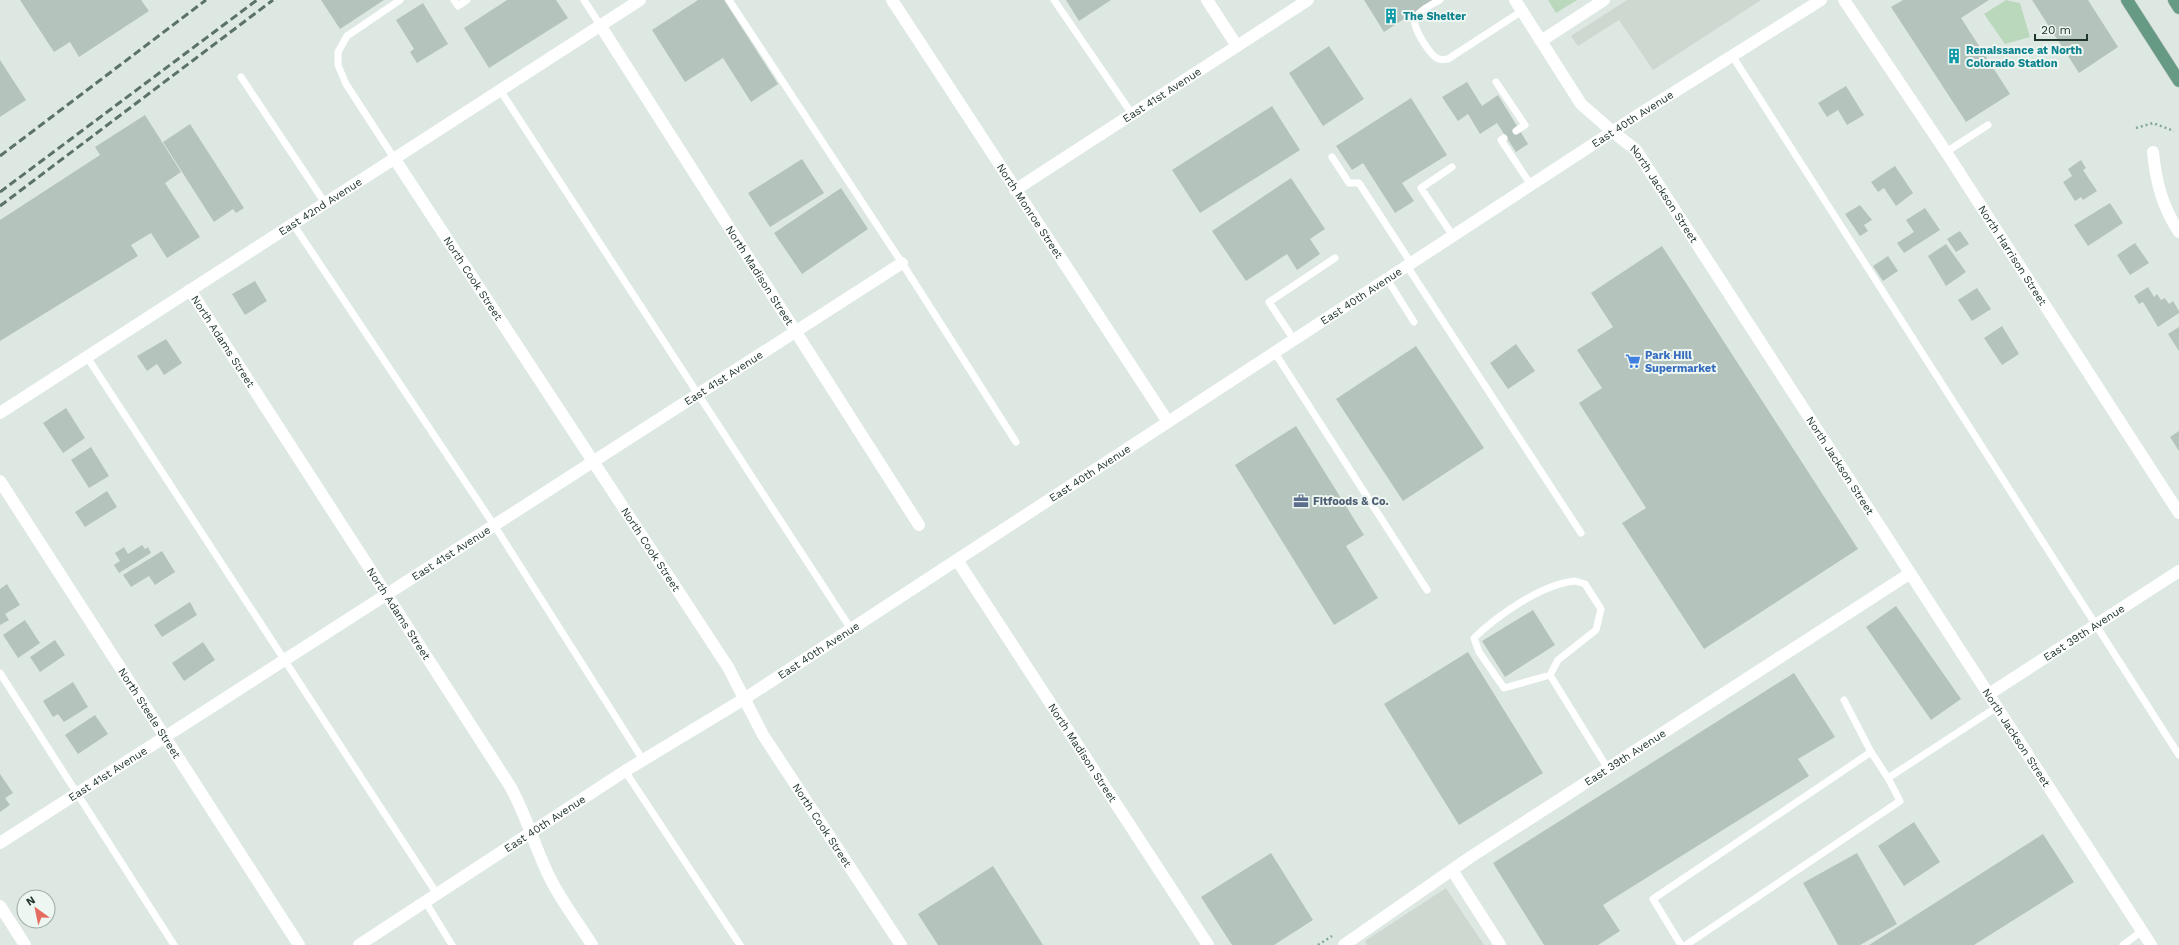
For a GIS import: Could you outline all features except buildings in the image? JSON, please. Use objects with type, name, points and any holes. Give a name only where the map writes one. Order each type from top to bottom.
[{"type":"main road","points":[[2127,0],[2179,81]]},
{"type":"main road","points":[[2174,0],[2179,8]]},
{"type":"street","name":"East 42nd Avenue","points":[[0,413],[640,0]]},
{"type":"street","name":"North Monroe Street","points":[[892,0],[1168,422]]},
{"type":"street","points":[[1207,0],[1237,46]]},
{"type":"street","name":"East 41st Avenue","points":[[1016,190],[1308,0]]},
{"type":"street","name":"North Jackson Street","points":[[1515,0],[1581,104],[1636,150],[1909,574],[1989,694],[2151,945]]},
{"type":"street","points":[[1541,41],[1604,0]]},
{"type":"street","name":"East 40th Avenue","points":[[359,945],[625,771],[744,699],[1531,185],[1821,0]]},
{"type":"street","name":"North Harrison Street","points":[[1844,0],[1946,152],[2179,513]]},
{"type":"street","name":"North Madison Street","points":[[600,25],[919,525]]},
{"type":"street","points":[[2153,152],[2159,191],[2165,208],[2179,232]]},
{"type":"street","name":"North Cook Street","points":[[394,158],[728,667],[764,735],[901,945]]},
{"type":"street","name":"East 41st Avenue","points":[[0,843],[902,263]]},
{"type":"street","name":"North Adams Street","points":[[190,290],[510,786],[523,810],[552,881],[592,945]]},
{"type":"street","name":"North Steele Street","points":[[0,480],[299,945]]},
{"type":"street","name":"North Madison Street","points":[[957,560],[1208,945]]},
{"type":"street","name":"East 39th Avenue","points":[[1989,694],[2179,571]]},
{"type":"street","name":"East 39th Avenue","points":[[1344,945],[1358,941],[1452,870],[1909,574]]},
{"type":"street","points":[[1452,870],[1500,945]]},
{"type":"street","points":[[0,906],[25,945]]},
{"type":"lane","points":[[394,158],[346,84],[338,65],[338,52],[347,36],[400,0]]},
{"type":"lane","points":[[454,0],[458,6],[467,0]]},
{"type":"lane","points":[[584,0],[600,25]]},
{"type":"lane","points":[[729,0],[902,263],[1016,442]]},
{"type":"lane","points":[[1054,0],[1132,114]]},
{"type":"lane","points":[[1440,0],[1419,13],[1414,21],[1416,29],[1433,55],[1440,60],[1448,58],[1522,11]]},
{"type":"lane","points":[[1733,57],[2095,626],[2179,755]]},
{"type":"lane","points":[[241,77],[325,203]]},
{"type":"lane","points":[[1496,82],[1525,125],[1516,131]]},
{"type":"lane","points":[[500,90],[851,629]]},
{"type":"lane","points":[[1946,152],[1988,125]]},
{"type":"lane","points":[[1504,138],[1502,140],[1531,185]]},
{"type":"lane","points":[[1332,157],[1349,183],[1359,183],[1409,265],[1581,533]]},
{"type":"lane","points":[[1452,167],[1421,188],[1453,236]]},
{"type":"lane","points":[[293,224],[494,525],[644,760]]},
{"type":"lane","points":[[1294,340],[1269,302],[1335,258]]},
{"type":"lane","points":[[1387,279],[1414,322]]},
{"type":"lane","points":[[1275,353],[1427,590]]},
{"type":"lane","points":[[87,357],[437,894]]},
{"type":"lane","points":[[1575,581],[1585,584],[1601,609],[1596,630],[1558,660],[1550,675],[1504,688],[1479,652],[1474,638],[1515,605],[1563,582],[1575,581]]},
{"type":"lane","points":[[0,674],[78,793],[174,945]]},
{"type":"lane","points":[[1550,675],[1608,769]]},
{"type":"lane","points":[[1686,945],[1900,801],[1888,778],[1871,752],[1844,700]]},
{"type":"lane","points":[[1888,778],[1997,707]]},
{"type":"lane","points":[[1681,945],[1653,899],[1871,752]]},
{"type":"lane","points":[[625,771],[740,945]]},
{"type":"lane","points":[[425,901],[452,945]]},
{"type":"lane","points":[[2123,945],[2142,931]]},
{"type":"path","points":[[2136,128],[2153,124],[2174,130]]},
{"type":"shaded area","points":[[1627,0],[1761,0],[1653,70],[1619,20],[1578,46],[1571,36]]},
{"type":"shaded area","points":[[1446,888],[1484,945],[1367,945],[1365,941]]},
{"type":"green space","points":[[1548,0],[1577,0],[1556,13]]},
{"type":"green space","points":[[2006,0],[2020,3],[2030,37],[2005,44],[1984,14]]},
{"type":"railway","points":[[0,156],[206,0]]},
{"type":"railway","points":[[0,192],[257,0]]},
{"type":"railway","points":[[0,206],[273,0]]},
{"type":"place","name":"The Shelter","points":[[1391,16]]},
{"type":"place","name":"Renaissance at North Colorado Station","points":[[1954,56]]},
{"type":"place","name":"Park Hill Supermarket","points":[[1633,361]]},
{"type":"place","name":"Fitfoods & Co.","points":[[1301,501]]}]
